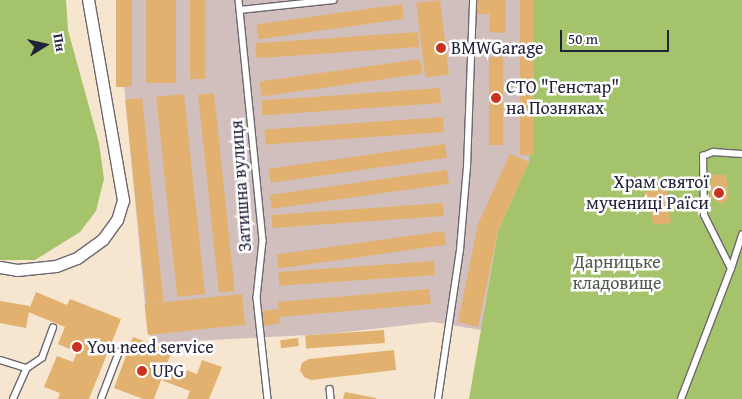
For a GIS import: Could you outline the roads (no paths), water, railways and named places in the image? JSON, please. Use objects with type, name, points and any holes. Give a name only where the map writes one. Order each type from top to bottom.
[{"type":"street","points":[[0,267],[17,270],[56,266],[77,258],[103,239],[117,220],[123,200],[88,0]]},
{"type":"lane","name":"Затишна вулиця","points":[[240,0],[263,240],[258,298],[268,399]]},
{"type":"lane","points":[[240,10],[333,0]]},
{"type":"lane","points":[[438,399],[452,324],[462,233],[473,0]]},
{"type":"lane","points":[[731,269],[704,215],[703,156],[713,152],[742,154]]},
{"type":"lane","points":[[681,399],[731,269],[742,235]]},
{"type":"lane","points":[[13,399],[27,368],[42,358],[53,328]]},
{"type":"lane","points":[[101,399],[119,352]]},
{"type":"lane","points":[[0,360],[27,368]]},
{"type":"lane","points":[[330,389],[331,399]]},
{"type":"place","name":"BMWGarage","points":[[441,48]]},
{"type":"place","name":"СТО \"Генстар\" на Позняках","points":[[496,98]]},
{"type":"place","name":"Храм святої мучениці Раїси","points":[[719,193]]},
{"type":"place","name":"You need service","points":[[77,347]]},
{"type":"place","name":"UPG","points":[[142,371]]},
{"type":"park label","name":"Дарницьке кладовище","points":[[617,273]]}]
